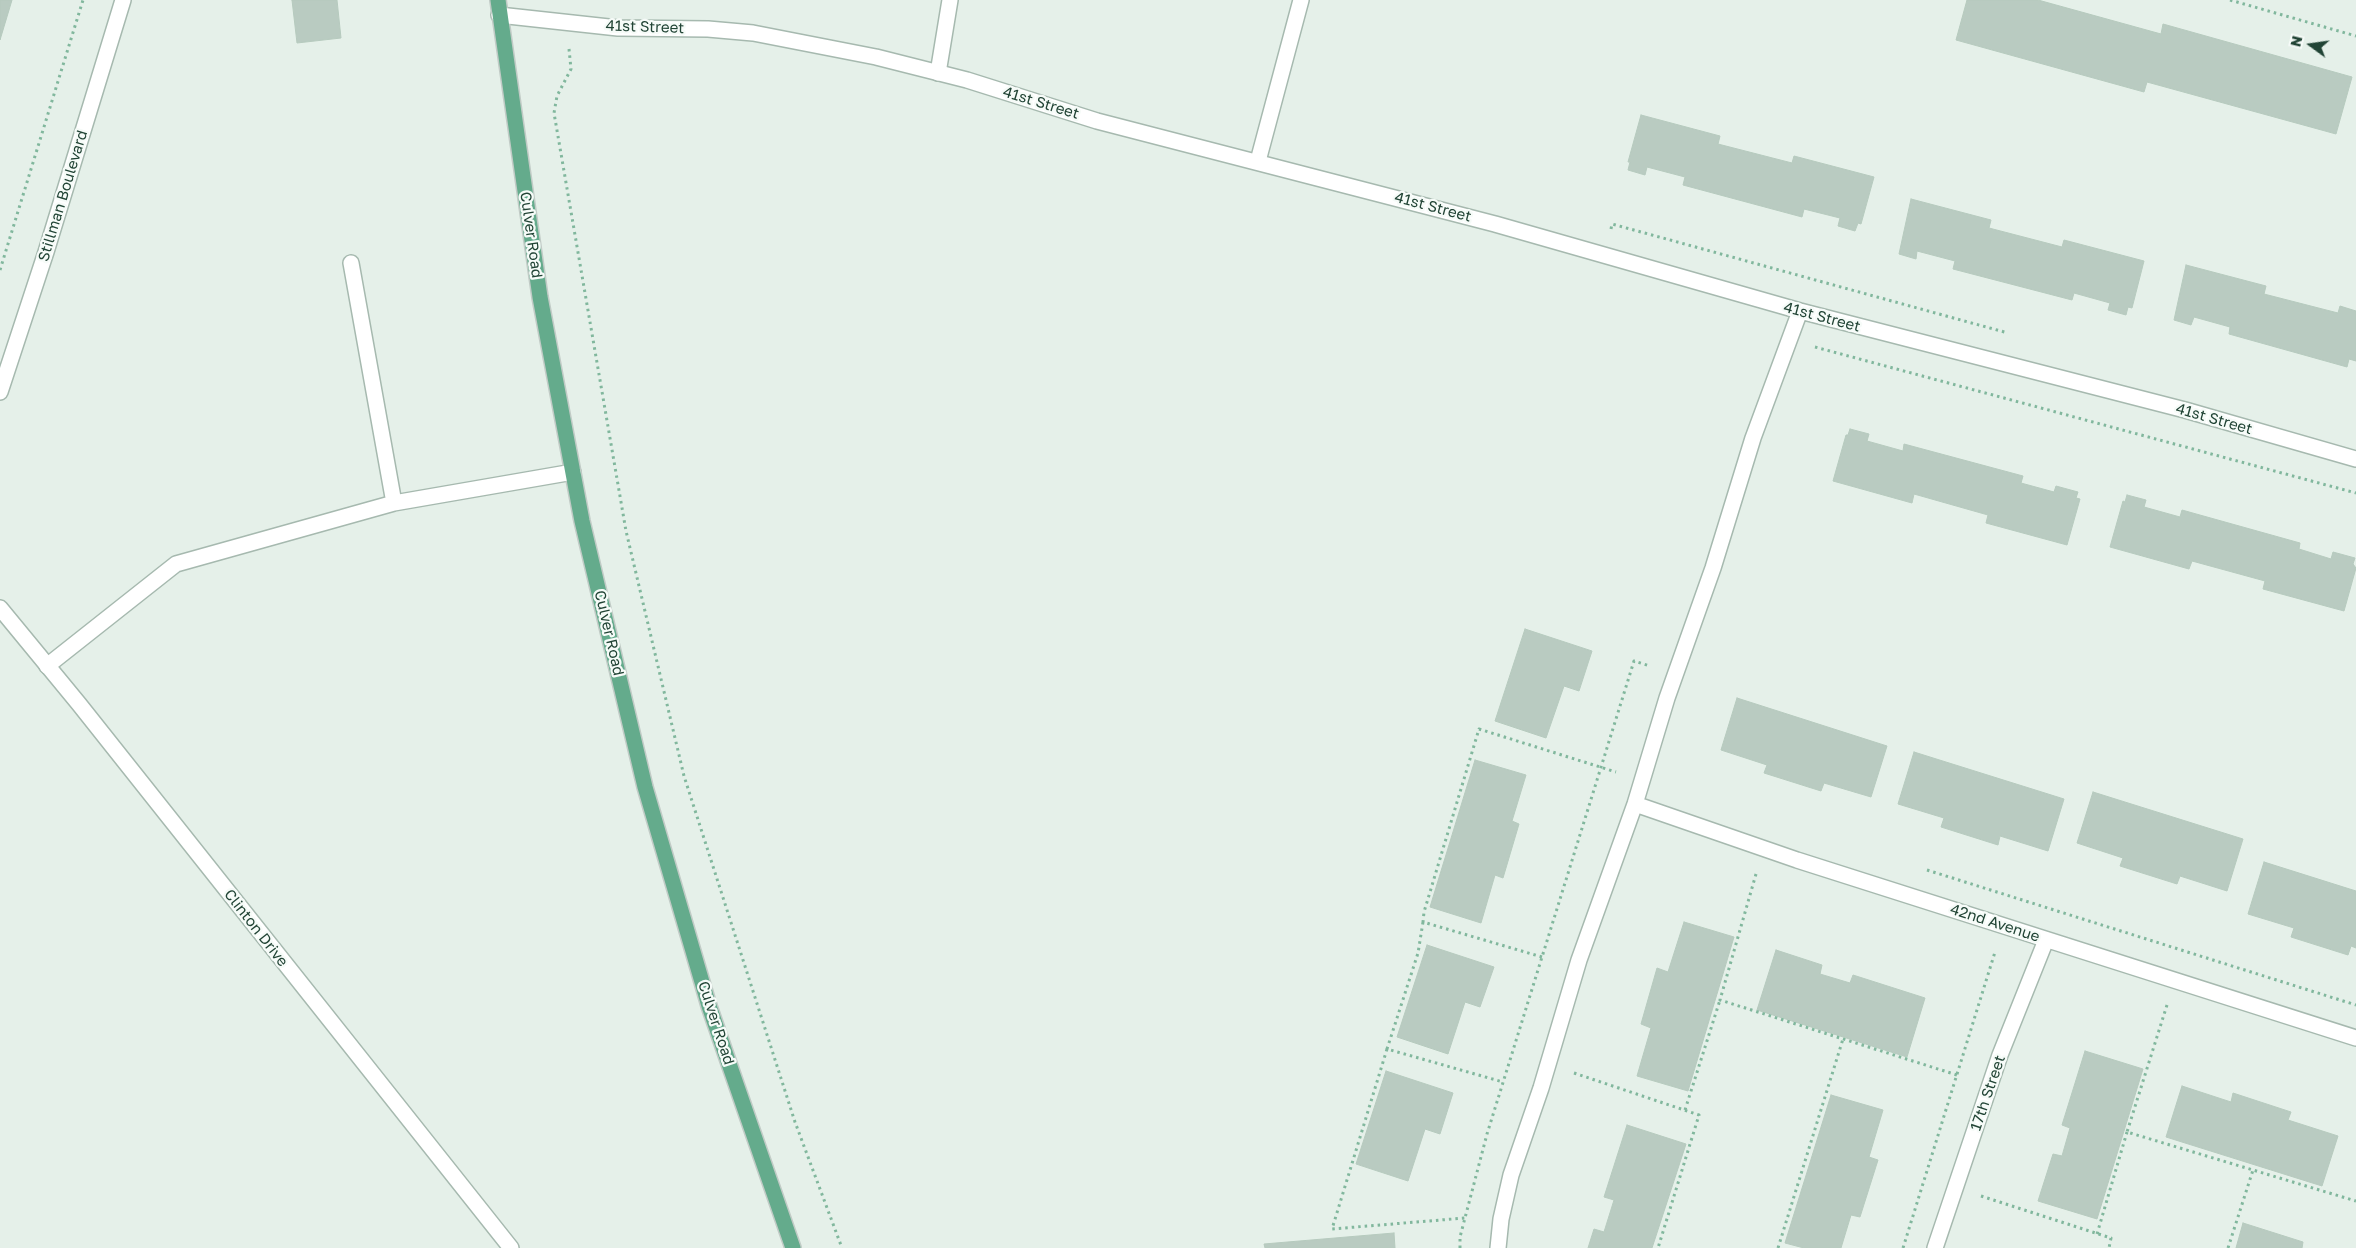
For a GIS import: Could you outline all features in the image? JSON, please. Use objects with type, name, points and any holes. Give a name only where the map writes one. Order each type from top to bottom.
[{"type":"main road","name":"Culver Road","points":[[498,8],[540,297],[582,521],[645,787],[709,1006],[793,1248]]},
{"type":"street","name":"Stillman Boulevard","points":[[0,392],[46,252],[123,0]]},
{"type":"street","points":[[938,73],[950,0]]},
{"type":"street","points":[[1258,162],[1301,0]]},
{"type":"street","name":"41st Street","points":[[498,8],[565,22],[618,28],[708,29],[753,34],[876,57],[938,73],[1097,121],[1258,162],[1603,255],[1800,311],[2185,410],[2356,459]]},
{"type":"street","points":[[351,263],[394,503]]},
{"type":"street","points":[[1498,1248],[1501,1219],[1511,1175],[1548,1065],[1579,960],[1635,804],[1676,674],[1713,568],[1753,438],[1800,311]]},
{"type":"street","points":[[47,666],[176,564],[394,503],[573,472]]},
{"type":"street","name":"Clinton Drive","points":[[0,608],[511,1248]]},
{"type":"street","name":"42nd Avenue","points":[[1635,804],[1764,849],[2175,982],[2356,1038]]},
{"type":"street","name":"17th Street","points":[[1935,1248],[2000,1055],[2046,940]]},
{"type":"path","points":[[0,270],[83,0]]},
{"type":"path","points":[[2230,0],[2356,36]]},
{"type":"path","points":[[565,22],[571,69],[557,96],[554,113],[626,531],[684,776],[795,1122],[842,1248]]},
{"type":"path","points":[[1603,255],[1612,224],[2013,335]]},
{"type":"path","points":[[1790,340],[2356,493]]},
{"type":"path","points":[[1460,1248],[1465,1218],[1487,1134],[1634,661],[1676,674]]},
{"type":"path","points":[[1685,1110],[1720,1000],[1764,849]]},
{"type":"path","points":[[1903,1248],[2012,896]]},
{"type":"path","points":[[1423,922],[1418,954],[1332,1229],[1465,1218]]},
{"type":"path","points":[[2097,1234],[2127,1132],[2175,982]]},
{"type":"path","points":[[1720,1000],[1957,1075]]},
{"type":"path","points":[[1778,1248],[1843,1039]]},
{"type":"path","points":[[1387,1049],[1503,1082]]},
{"type":"path","points":[[1512,1055],[1700,1115],[1658,1248]]},
{"type":"path","points":[[2127,1132],[2356,1201]]},
{"type":"path","points":[[2228,1248],[2253,1170]]},
{"type":"path","points":[[1926,1176],[1954,1188],[2111,1238],[2109,1248]]},
{"type":"building","points":[[0,0],[12,0],[0,40]]},
{"type":"building","points":[[292,0],[337,0],[341,38],[297,43]]},
{"type":"building","points":[[1967,0],[2038,0],[2161,34],[2163,24],[2352,77],[2336,134],[2147,82],[2144,92],[1956,40]]},
{"type":"building","points":[[1641,115],[1720,136],[1718,144],[1792,163],[1794,156],[1874,177],[1861,224],[1858,223],[1855,231],[1838,226],[1840,218],[1804,209],[1802,217],[1683,185],[1685,177],[1647,167],[1645,175],[1628,170],[1630,162],[1628,162]]},
{"type":"building","points":[[1911,199],[1991,220],[1989,228],[2062,247],[2064,240],[2144,261],[2132,308],[2128,307],[2126,315],[2108,310],[2110,303],[2074,293],[2072,300],[1953,269],[1955,261],[1917,251],[1916,259],[1899,254]]},
{"type":"building","points":[[2186,265],[2266,286],[2264,294],[2338,313],[2340,306],[2356,311],[2356,361],[2349,359],[2347,367],[2229,334],[2230,327],[2194,317],[2191,325],[2174,320]]},
{"type":"building","points":[[1850,429],[1869,434],[1867,441],[1903,451],[1904,444],[2023,476],[2021,483],[2054,492],[2056,486],[2078,492],[2076,498],[2080,499],[2067,545],[1986,523],[1988,515],[1914,494],[1912,503],[1833,481],[1846,435],[1848,435]]},
{"type":"building","points":[[2127,495],[2146,500],[2144,507],[2180,517],[2182,510],[2300,543],[2299,549],[2331,559],[2333,552],[2355,558],[2353,564],[2356,568],[2344,611],[2263,589],[2265,581],[2192,561],[2189,569],[2110,547],[2123,501],[2125,502]]},
{"type":"building","points":[[1525,629],[1592,651],[1579,691],[1564,686],[1546,738],[1495,721]]},
{"type":"building","points":[[1737,698],[1887,746],[1871,797],[1824,783],[1821,791],[1764,773],[1767,765],[1721,750]]},
{"type":"building","points":[[1914,752],[2064,799],[2048,851],[2000,836],[1998,845],[1941,827],[1944,818],[1898,804]]},
{"type":"building","points":[[1475,760],[1526,775],[1512,821],[1519,824],[1503,878],[1495,875],[1481,923],[1430,907]]},
{"type":"building","points":[[2093,792],[2243,839],[2227,891],[2180,876],[2177,884],[2120,866],[2123,858],[2077,843]]},
{"type":"building","points":[[2264,862],[2356,891],[2356,948],[2351,946],[2348,955],[2291,937],[2294,928],[2248,914]]},
{"type":"building","points":[[1684,922],[1734,937],[1688,1091],[1637,1076],[1651,1028],[1641,1024],[1657,968],[1668,972]]},
{"type":"building","points":[[1427,945],[1494,967],[1480,1007],[1465,1002],[1448,1054],[1397,1037]]},
{"type":"building","points":[[1776,950],[1822,965],[1820,974],[1850,983],[1853,975],[1925,998],[1907,1057],[1757,1010]]},
{"type":"building","points":[[2085,1051],[2143,1069],[2097,1219],[2038,1201],[2053,1154],[2062,1156],[2070,1128],[2062,1125]]},
{"type":"building","points":[[1386,1071],[1453,1093],[1440,1134],[1425,1129],[1408,1181],[1356,1164]]},
{"type":"building","points":[[2182,1086],[2231,1102],[2233,1093],[2291,1112],[2288,1120],[2338,1136],[2322,1186],[2166,1137]]},
{"type":"building","points":[[1831,1095],[1883,1110],[1869,1157],[1878,1160],[1860,1217],[1851,1215],[1841,1248],[1804,1248],[1785,1243]]},
{"type":"building","points":[[1627,1125],[1686,1144],[1652,1248],[1588,1248],[1594,1229],[1604,1232],[1614,1200],[1604,1197]]},
{"type":"building","points":[[2243,1223],[2303,1242],[2302,1248],[2236,1248]]},
{"type":"building","points":[[1394,1233],[1395,1248],[1265,1248],[1264,1244]]}]
